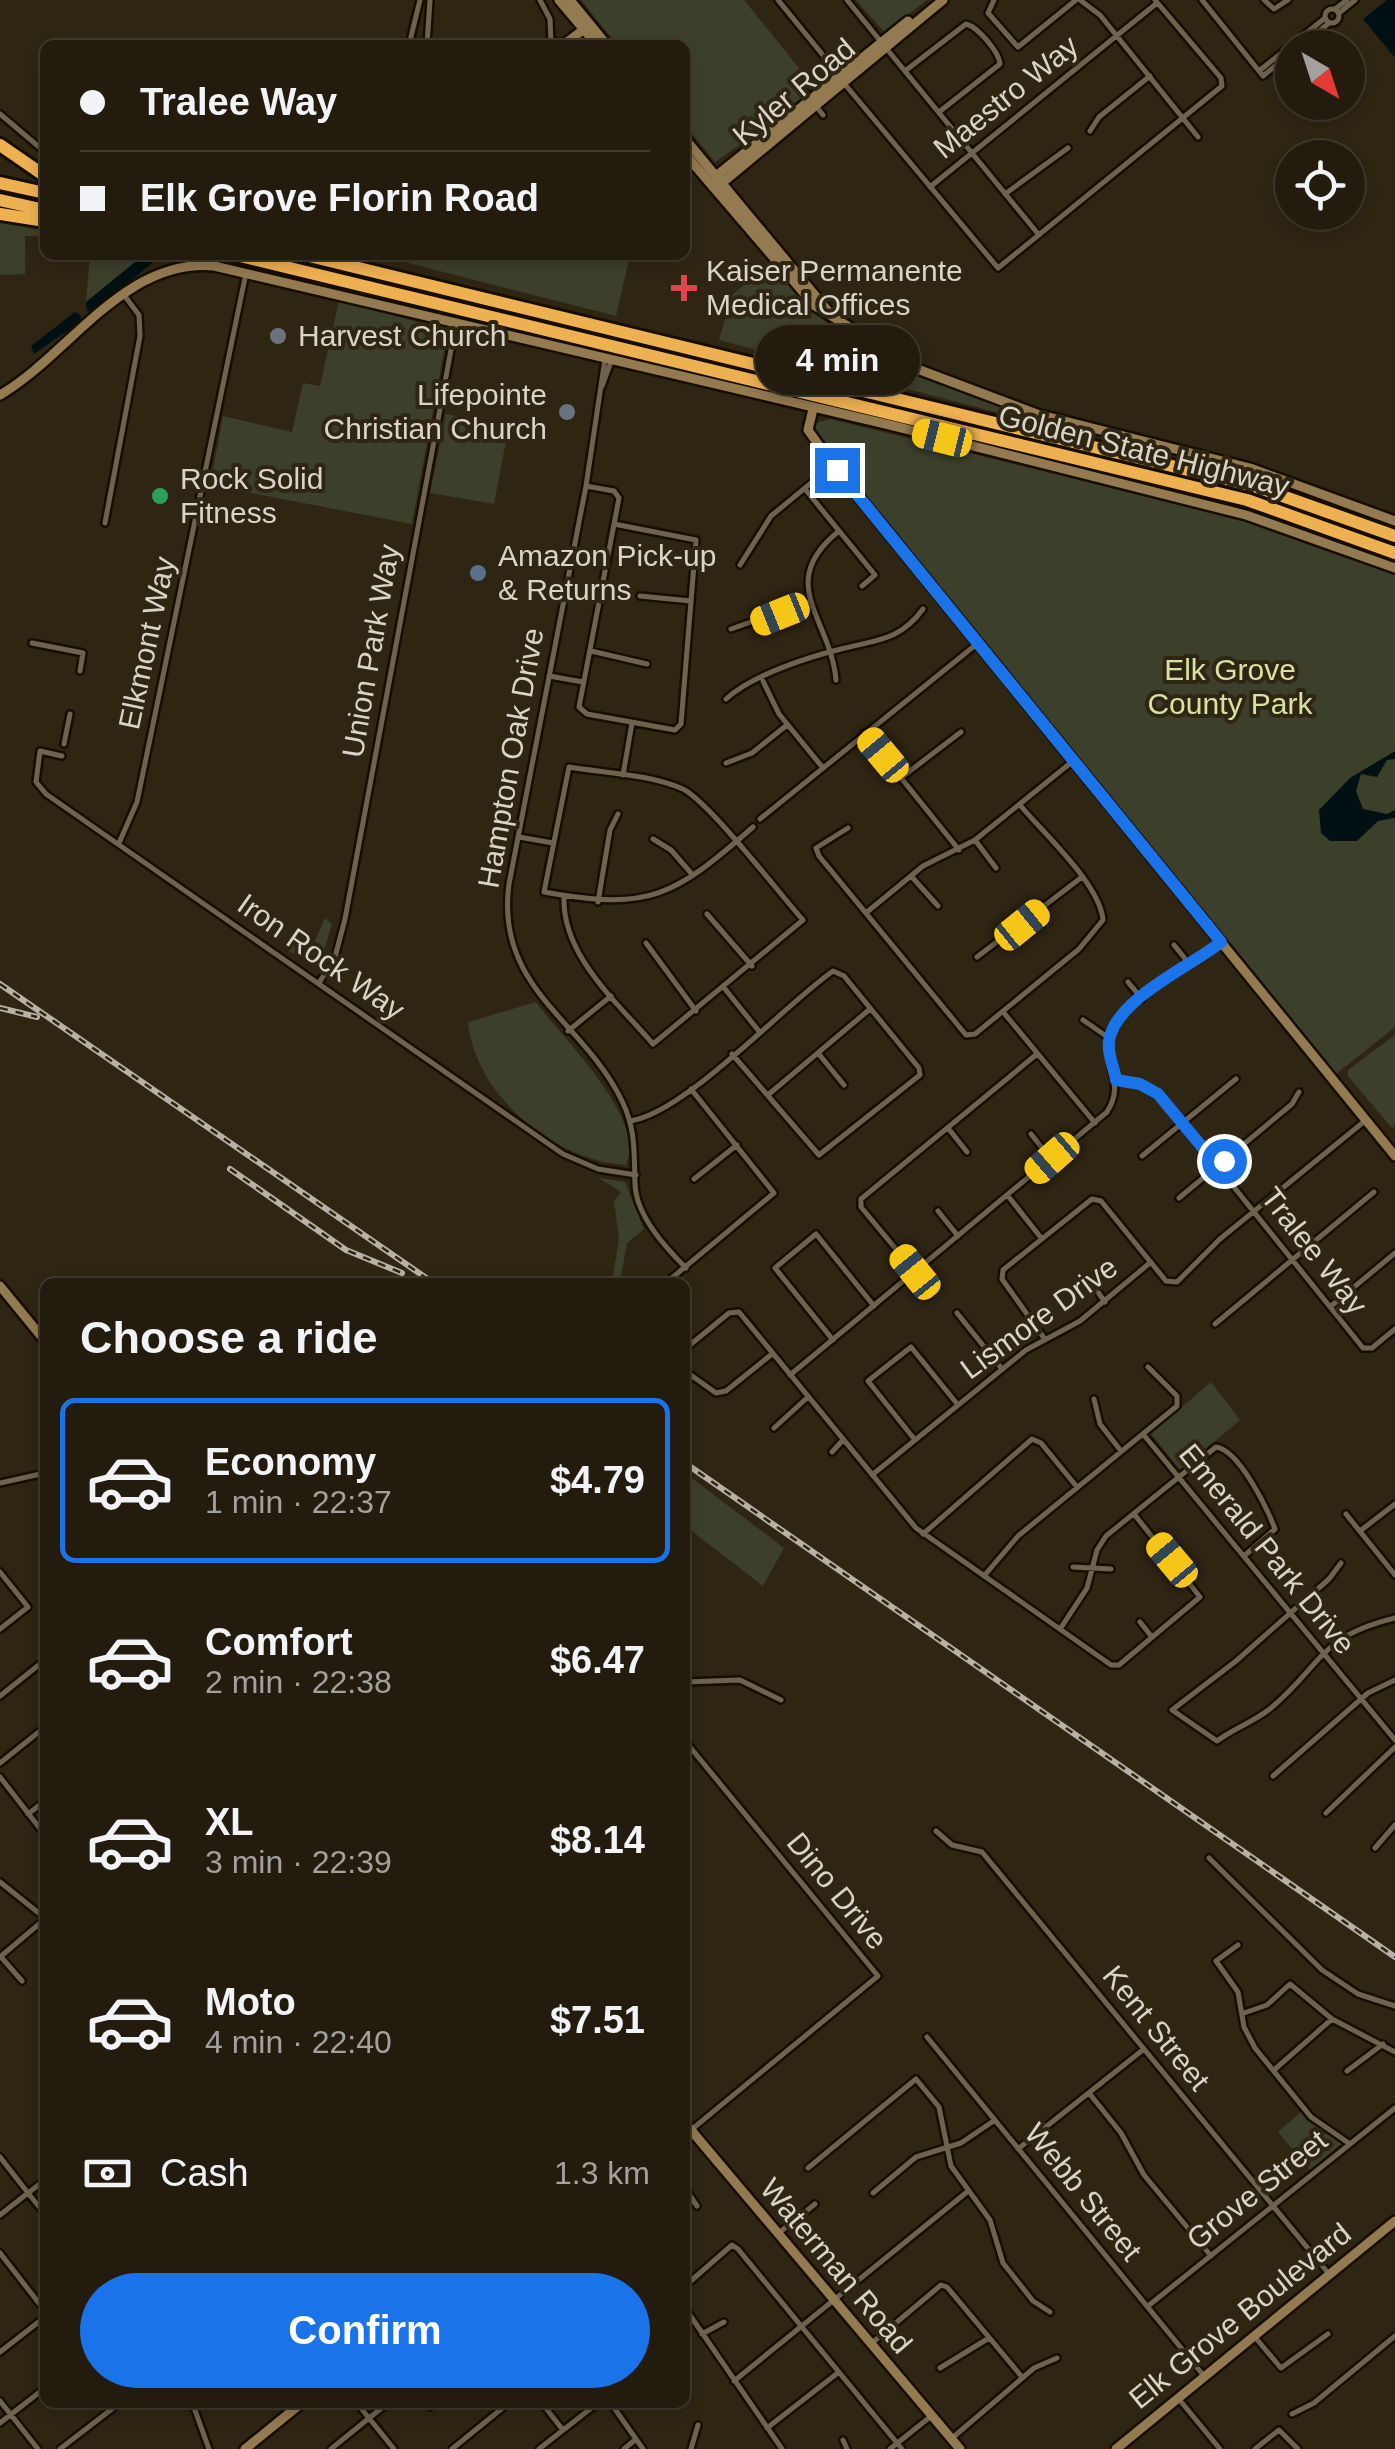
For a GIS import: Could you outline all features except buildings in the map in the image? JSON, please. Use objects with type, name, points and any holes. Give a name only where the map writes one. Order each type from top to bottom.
[{"type":"highway","points":[[0,145],[40,173]]},
{"type":"highway","points":[[0,183],[40,192]]},
{"type":"highway","points":[[0,200],[40,209]]},
{"type":"highway","points":[[0,214],[40,221]]},
{"type":"highway","name":"Golden State Highway","points":[[257,260],[1247,500],[1395,553]]},
{"type":"highway","name":"Golden State Highway","points":[[325,260],[1254,486],[1395,536]]},
{"type":"main road","points":[[559,0],[592,40]]},
{"type":"main road","points":[[570,0],[603,40]]},
{"type":"main road","points":[[884,45],[934,0]]},
{"type":"main road","name":"Kyler Road","points":[[719,180],[943,0]]},
{"type":"main road","points":[[570,40],[583,30]]},
{"type":"main road","name":"Kyler Road","points":[[719,180],[742,168],[775,134]]},
{"type":"main road","points":[[690,144],[823,314],[920,370],[1037,414],[1250,468],[1395,522]]},
{"type":"main road","points":[[690,160],[758,242],[833,317]]},
{"type":"main road","points":[[0,395],[149,278],[182,266],[246,272],[1246,516],[1395,568]]},
{"type":"main road","points":[[809,409],[808,430],[834,466],[1395,1156]]},
{"type":"main road","points":[[0,1286],[40,1335]]},
{"type":"main road","name":"Waterman Road","points":[[690,2132],[950,2445],[960,2449]]},
{"type":"main road","name":"Elk Grove Boulevard","points":[[1116,2449],[1395,2221]]},
{"type":"main road","points":[[245,2449],[296,2408]]},
{"type":"street","points":[[410,40],[420,0]]},
{"type":"street","points":[[427,40],[430,0]]},
{"type":"street","points":[[540,0],[550,19],[550,40]]},
{"type":"street","points":[[778,0],[998,268],[1222,86],[1222,80],[1156,1]]},
{"type":"street","points":[[847,0],[1039,235]]},
{"type":"street","points":[[994,0],[988,13],[1018,47],[1078,0],[1116,36],[1198,136]]},
{"type":"street","points":[[1202,0],[1261,73]]},
{"type":"street","points":[[1264,0],[1274,8],[1288,0]]},
{"type":"street","points":[[1316,30],[1346,0]]},
{"type":"street","points":[[1337,11],[1355,0]]},
{"type":"street","name":"Maestro Way","points":[[930,188],[1156,1]]},
{"type":"street","points":[[1261,73],[1327,20]]},
{"type":"street","points":[[905,71],[966,24],[973,25],[998,55],[1000,64],[939,112]]},
{"type":"street","points":[[1261,73],[1275,64]]},
{"type":"street","points":[[1090,131],[1099,117],[1150,76]]},
{"type":"street","points":[[0,114],[40,148]]},
{"type":"street","points":[[762,120],[787,147]]},
{"type":"street","points":[[1005,194],[1068,148]]},
{"type":"street","name":"Elkmont Way","points":[[119,844],[137,802],[246,272]]},
{"type":"street","points":[[105,524],[140,336],[138,315],[124,295]]},
{"type":"street","name":"Union Park Way","points":[[319,983],[335,957],[345,919],[456,323]]},
{"type":"street","name":"Hampton Oak Drive","points":[[608,360],[507,898],[510,939],[522,970],[610,1080],[630,1121],[644,1216],[686,1268]]},
{"type":"street","points":[[740,565],[768,520],[834,466]]},
{"type":"street","points":[[586,486],[614,491],[619,498],[583,682],[580,707],[587,714],[675,730],[681,724],[696,540],[614,524]]},
{"type":"street","points":[[805,489],[875,575],[862,586]]},
{"type":"street","points":[[836,680],[807,584],[811,561],[839,531]]},
{"type":"street","points":[[640,596],[692,601]]},
{"type":"street","points":[[731,629],[810,602]]},
{"type":"street","points":[[726,700],[762,680],[830,652],[891,638],[923,610]]},
{"type":"street","points":[[32,643],[83,653],[80,671]]},
{"type":"street","points":[[760,819],[978,643]]},
{"type":"street","points":[[591,651],[647,664]]},
{"type":"street","points":[[549,676],[583,682]]},
{"type":"street","points":[[762,680],[787,725],[823,768]]},
{"type":"street","points":[[64,744],[70,714]]},
{"type":"street","points":[[623,776],[632,723]]},
{"type":"street","points":[[726,763],[752,753],[787,725]]},
{"type":"street","points":[[902,777],[961,732]]},
{"type":"street","points":[[865,733],[960,850]]},
{"type":"street","name":"Iron Rock Way","points":[[62,756],[40,751],[36,782],[119,844],[563,1154],[598,1169],[636,1175]]},
{"type":"street","points":[[866,913],[928,864],[974,840],[1074,760]]},
{"type":"street","points":[[564,896],[570,938],[653,1044],[752,966],[802,920],[734,843],[706,808],[685,790],[569,767],[544,892],[598,902],[646,899],[691,874],[734,843],[753,827]]},
{"type":"street","points":[[848,828],[816,848],[966,1035],[975,1034],[1100,928],[1101,907],[1082,877],[1020,805]]},
{"type":"street","points":[[598,902],[610,830],[618,814]]},
{"type":"street","points":[[519,837],[553,843]]},
{"type":"street","points":[[653,839],[671,850],[691,874]]},
{"type":"street","points":[[974,840],[996,868]]},
{"type":"street","points":[[911,876],[938,906]]},
{"type":"street","points":[[977,957],[1082,877]]},
{"type":"street","points":[[707,914],[752,966]]},
{"type":"street","points":[[790,1375],[1110,1107],[1116,1080],[1109,1038],[1118,1020],[1187,961],[1221,942]]},
{"type":"street","points":[[646,943],[696,1011]]},
{"type":"street","points":[[1174,944],[1187,961]]},
{"type":"street","points":[[630,1121],[660,1112],[833,971],[842,974],[919,1068],[916,1080],[819,1155],[732,1054]]},
{"type":"street","points":[[1128,982],[1142,999]]},
{"type":"street","points":[[724,988],[758,1030]]},
{"type":"street","points":[[568,1031],[612,996]]},
{"type":"street","points":[[768,1095],[870,1009]]},
{"type":"street","points":[[1003,1012],[1094,1123]]},
{"type":"street","points":[[1083,1020],[1109,1038]]},
{"type":"street","points":[[818,1053],[844,1086]]},
{"type":"street","points":[[915,1272],[861,1207],[861,1199],[1037,1054]]},
{"type":"street","points":[[1142,1156],[1236,1079]]},
{"type":"street","name":"Tralee Way","points":[[1116,1080],[1150,1088],[1218,1166],[1362,1348],[1372,1348],[1395,1329]]},
{"type":"street","points":[[672,1278],[774,1193],[690,1089]]},
{"type":"street","points":[[1179,1198],[1292,1104],[1298,1092]]},
{"type":"street","name":"Lismore Drive","points":[[872,1475],[1002,1369],[1044,1338],[1070,1327],[1105,1302],[1151,1262],[1166,1282],[1177,1282],[1254,1212],[1366,1120]]},
{"type":"street","points":[[948,1128],[967,1152]]},
{"type":"street","points":[[1031,1134],[1052,1158]]},
{"type":"street","points":[[694,1180],[737,1145]]},
{"type":"street","points":[[1215,1324],[1374,1192]]},
{"type":"street","points":[[1008,1196],[1042,1239]]},
{"type":"street","points":[[1044,1338],[1002,1279],[1003,1270],[1092,1200],[1101,1201],[1151,1262]]},
{"type":"street","points":[[938,1211],[958,1236]]},
{"type":"street","points":[[833,1340],[774,1268],[816,1234],[874,1306]]},
{"type":"street","points":[[1330,1307],[1395,1253]]},
{"type":"street","points":[[1088,1278],[1105,1302]]},
{"type":"street","points":[[690,1345],[729,1313],[739,1312],[923,1534],[1111,1666],[1119,1665],[1200,1598],[1134,1514]]},
{"type":"street","points":[[957,1313],[1002,1369]]},
{"type":"street","points":[[916,1440],[868,1381],[911,1346],[958,1405]]},
{"type":"street","points":[[690,1375],[716,1393],[726,1391],[772,1354]]},
{"type":"street","points":[[984,1576],[1018,1536],[1177,1406],[1177,1396],[1148,1367]]},
{"type":"street","points":[[774,1428],[808,1397]]},
{"type":"street","points":[[1094,1400],[1100,1424],[1121,1452]]},
{"type":"street","name":"Emerald Park Drive","points":[[1143,1434],[1395,1743]]},
{"type":"street","points":[[923,1534],[1032,1439],[1041,1443],[1077,1487]]},
{"type":"street","points":[[832,1452],[842,1440]]},
{"type":"street","points":[[1060,1629],[1084,1592],[1102,1541],[1218,1446],[1252,1480],[1275,1529],[1244,1556]]},
{"type":"street","points":[[0,1482],[40,1474]]},
{"type":"street","points":[[1360,1532],[1395,1504]]},
{"type":"street","points":[[1346,1514],[1395,1575]]},
{"type":"street","points":[[1388,1566],[1395,1559]]},
{"type":"street","points":[[1341,1562],[1328,1579],[1236,1662],[1172,1710],[1217,1741],[1269,1710],[1323,1652],[1360,1626],[1395,1618]]},
{"type":"street","points":[[1073,1567],[1110,1569]]},
{"type":"street","points":[[0,1572],[28,1607],[0,1629]]},
{"type":"street","points":[[1140,1622],[1152,1636]]},
{"type":"street","points":[[0,1696],[40,1664]]},
{"type":"street","points":[[690,1682],[740,1680],[781,1700]]},
{"type":"street","points":[[1272,1776],[1361,1699],[1395,1680]]},
{"type":"street","points":[[0,1762],[40,1731]]},
{"type":"street","points":[[1326,1812],[1395,1743]]},
{"type":"street","name":"Dino Drive","points":[[690,1747],[878,1976],[690,2127]]},
{"type":"street","points":[[0,1777],[40,1829]]},
{"type":"street","points":[[0,1792],[7,1786]]},
{"type":"street","points":[[28,1814],[40,1805]]},
{"type":"street","points":[[1375,1848],[1395,1825]]},
{"type":"street","name":"Kent Street","points":[[936,1831],[952,1845],[982,1852],[1330,2274]]},
{"type":"street","points":[[1209,1858],[1322,1970],[1350,1990],[1395,2006]]},
{"type":"street","points":[[0,1882],[40,1914]]},
{"type":"street","points":[[22,1981],[0,1957],[40,1922]]},
{"type":"street","points":[[1238,1946],[1216,1961],[1238,1992],[1249,2038],[1311,2117],[1350,2144]]},
{"type":"street","points":[[1242,2013],[1267,2005],[1290,1984],[1332,2019],[1395,2052]]},
{"type":"street","points":[[1273,2071],[1332,2019]]},
{"type":"street","name":"Webb Street","points":[[927,2037],[1204,2376]]},
{"type":"street","points":[[1347,2072],[1384,2044]]},
{"type":"street","points":[[1018,2148],[1144,2048]]},
{"type":"street","points":[[808,2168],[916,2078],[939,2107],[953,2172],[990,2220],[1006,2268],[1033,2301],[1050,2312]]},
{"type":"street","points":[[1089,2093],[1122,2134],[1144,2175],[1211,2256]]},
{"type":"street","name":"Grove Street","points":[[1148,2306],[1395,2108]]},
{"type":"street","points":[[873,2193],[916,2157],[971,2139],[995,2120]]},
{"type":"street","points":[[0,2157],[40,2208]]},
{"type":"street","points":[[0,2215],[40,2184]]},
{"type":"street","points":[[734,2381],[967,2192]]},
{"type":"street","points":[[690,2196],[697,2206]]},
{"type":"street","points":[[777,2234],[815,2204]]},
{"type":"street","points":[[690,2282],[732,2245],[900,2446]]},
{"type":"street","points":[[0,2252],[40,2307]]},
{"type":"street","points":[[870,2345],[941,2285],[1022,2377]]},
{"type":"street","points":[[690,2316],[782,2449]]},
{"type":"street","points":[[1,2349],[40,2318]]},
{"type":"street","points":[[702,2334],[724,2322]]},
{"type":"street","points":[[1254,2336],[1281,2368],[1328,2334]]},
{"type":"street","points":[[1292,2414],[1314,2403],[1395,2336]]},
{"type":"street","points":[[940,2368],[989,2338]]},
{"type":"street","points":[[950,2445],[1022,2377],[1057,2358]]},
{"type":"street","points":[[768,2428],[839,2372]]},
{"type":"street","points":[[0,2423],[40,2392]]},
{"type":"street","points":[[1178,2398],[1220,2449]]},
{"type":"street","points":[[0,2400],[38,2449]]},
{"type":"street","points":[[60,2449],[113,2408]]},
{"type":"street","points":[[194,2408],[209,2449]]},
{"type":"street","points":[[361,2408],[394,2449]]},
{"type":"street","points":[[331,2449],[382,2408]]},
{"type":"street","points":[[452,2449],[502,2408]]},
{"type":"street","points":[[546,2408],[563,2430]]},
{"type":"street","points":[[539,2449],[591,2408]]},
{"type":"street","points":[[614,2408],[643,2449]]},
{"type":"street","points":[[890,2449],[900,2446],[930,2417]]},
{"type":"street","points":[[691,2449],[698,2425]]},
{"type":"street","points":[[1254,2449],[1279,2430],[1298,2449]]},
{"type":"street","points":[[624,2449],[636,2440]]},
{"type":"street","points":[[842,2440],[847,2449]]},
{"type":"green space","points":[[581,0],[744,0],[816,89],[805,89],[799,94],[800,102],[774,120],[765,117],[759,122],[758,132],[715,162],[690,131],[690,40],[613,40]]},
{"type":"green space","points":[[856,0],[927,0],[885,33]]},
{"type":"green space","points":[[0,219],[40,226],[40,236],[25,236],[25,274],[0,275]]},
{"type":"green space","points":[[90,260],[138,260],[86,302]]},
{"type":"green space","points":[[397,260],[629,260],[616,316]]},
{"type":"green space","points":[[770,264],[774,277],[783,279],[826,322],[832,334],[840,333],[911,374],[1062,424],[1061,429],[719,340],[732,295]]},
{"type":"green space","points":[[339,301],[448,330],[412,524],[210,485],[223,416],[292,432],[303,383],[320,386]]},
{"type":"green space","points":[[446,414],[514,427],[512,441],[506,441],[494,504],[430,493]]},
{"type":"green space","name":"Elk Grove County Park","points":[[830,419],[1276,528],[1395,573],[1395,1027],[1336,1074],[817,436],[815,423]]},
{"type":"green space","points":[[325,918],[332,924],[321,960],[314,963],[288,951],[296,938],[312,948]]},
{"type":"green space","points":[[536,1002],[614,1102],[629,1146],[626,1165],[599,1161],[546,1137],[502,1098],[486,1075],[474,1049],[468,1022]]},
{"type":"green space","points":[[1395,1035],[1392,1128],[1348,1076],[1348,1070]]},
{"type":"green space","points":[[599,1178],[625,1182],[644,1229],[627,1243],[621,1278],[613,1278],[619,1239],[614,1201],[621,1192]]},
{"type":"green space","points":[[1211,1382],[1240,1420],[1180,1470],[1151,1434]]},
{"type":"green space","points":[[690,1477],[784,1548],[763,1586],[690,1530]]},
{"type":"green space","points":[[1301,2112],[1340,2139],[1340,2145],[1310,2170],[1278,2132]]},
{"type":"shaded area","points":[[1387,0],[1395,0],[1395,58],[1363,19]]},
{"type":"shaded area","points":[[138,260],[156,260],[94,311],[87,311],[86,302]]},
{"type":"shaded area","points":[[75,312],[81,316],[80,322],[34,354],[31,346]]},
{"type":"shaded area","points":[[1395,751],[1395,759],[1387,760],[1377,777],[1361,774],[1356,791],[1363,809],[1387,814],[1395,810],[1395,818],[1378,821],[1357,841],[1330,841],[1321,833],[1319,810],[1350,778]]},
{"type":"railway","points":[[0,984],[426,1278]]},
{"type":"railway","points":[[0,1008],[37,1017]]},
{"type":"railway","points":[[230,1169],[346,1250],[402,1273]]},
{"type":"railway","points":[[690,1466],[1395,1957]]},
{"type":"place","name":"Kaiser Permanente Medical Offices","points":[[684,288]]},
{"type":"place","name":"Harvest Church","points":[[278,336]]},
{"type":"place","name":"Lifepointe Christian Church","points":[[567,412]]},
{"type":"place","name":"Rock Solid Fitness","points":[[160,496]]},
{"type":"place","name":"Amazon Pick-up & Returns","points":[[478,573]]},
{"type":"route","points":[[837,470],[1221,942],[1187,961],[1124,1013],[1108,1043],[1116,1080],[1131,1081],[1154,1091],[1218,1166],[1224,1161]]}]
